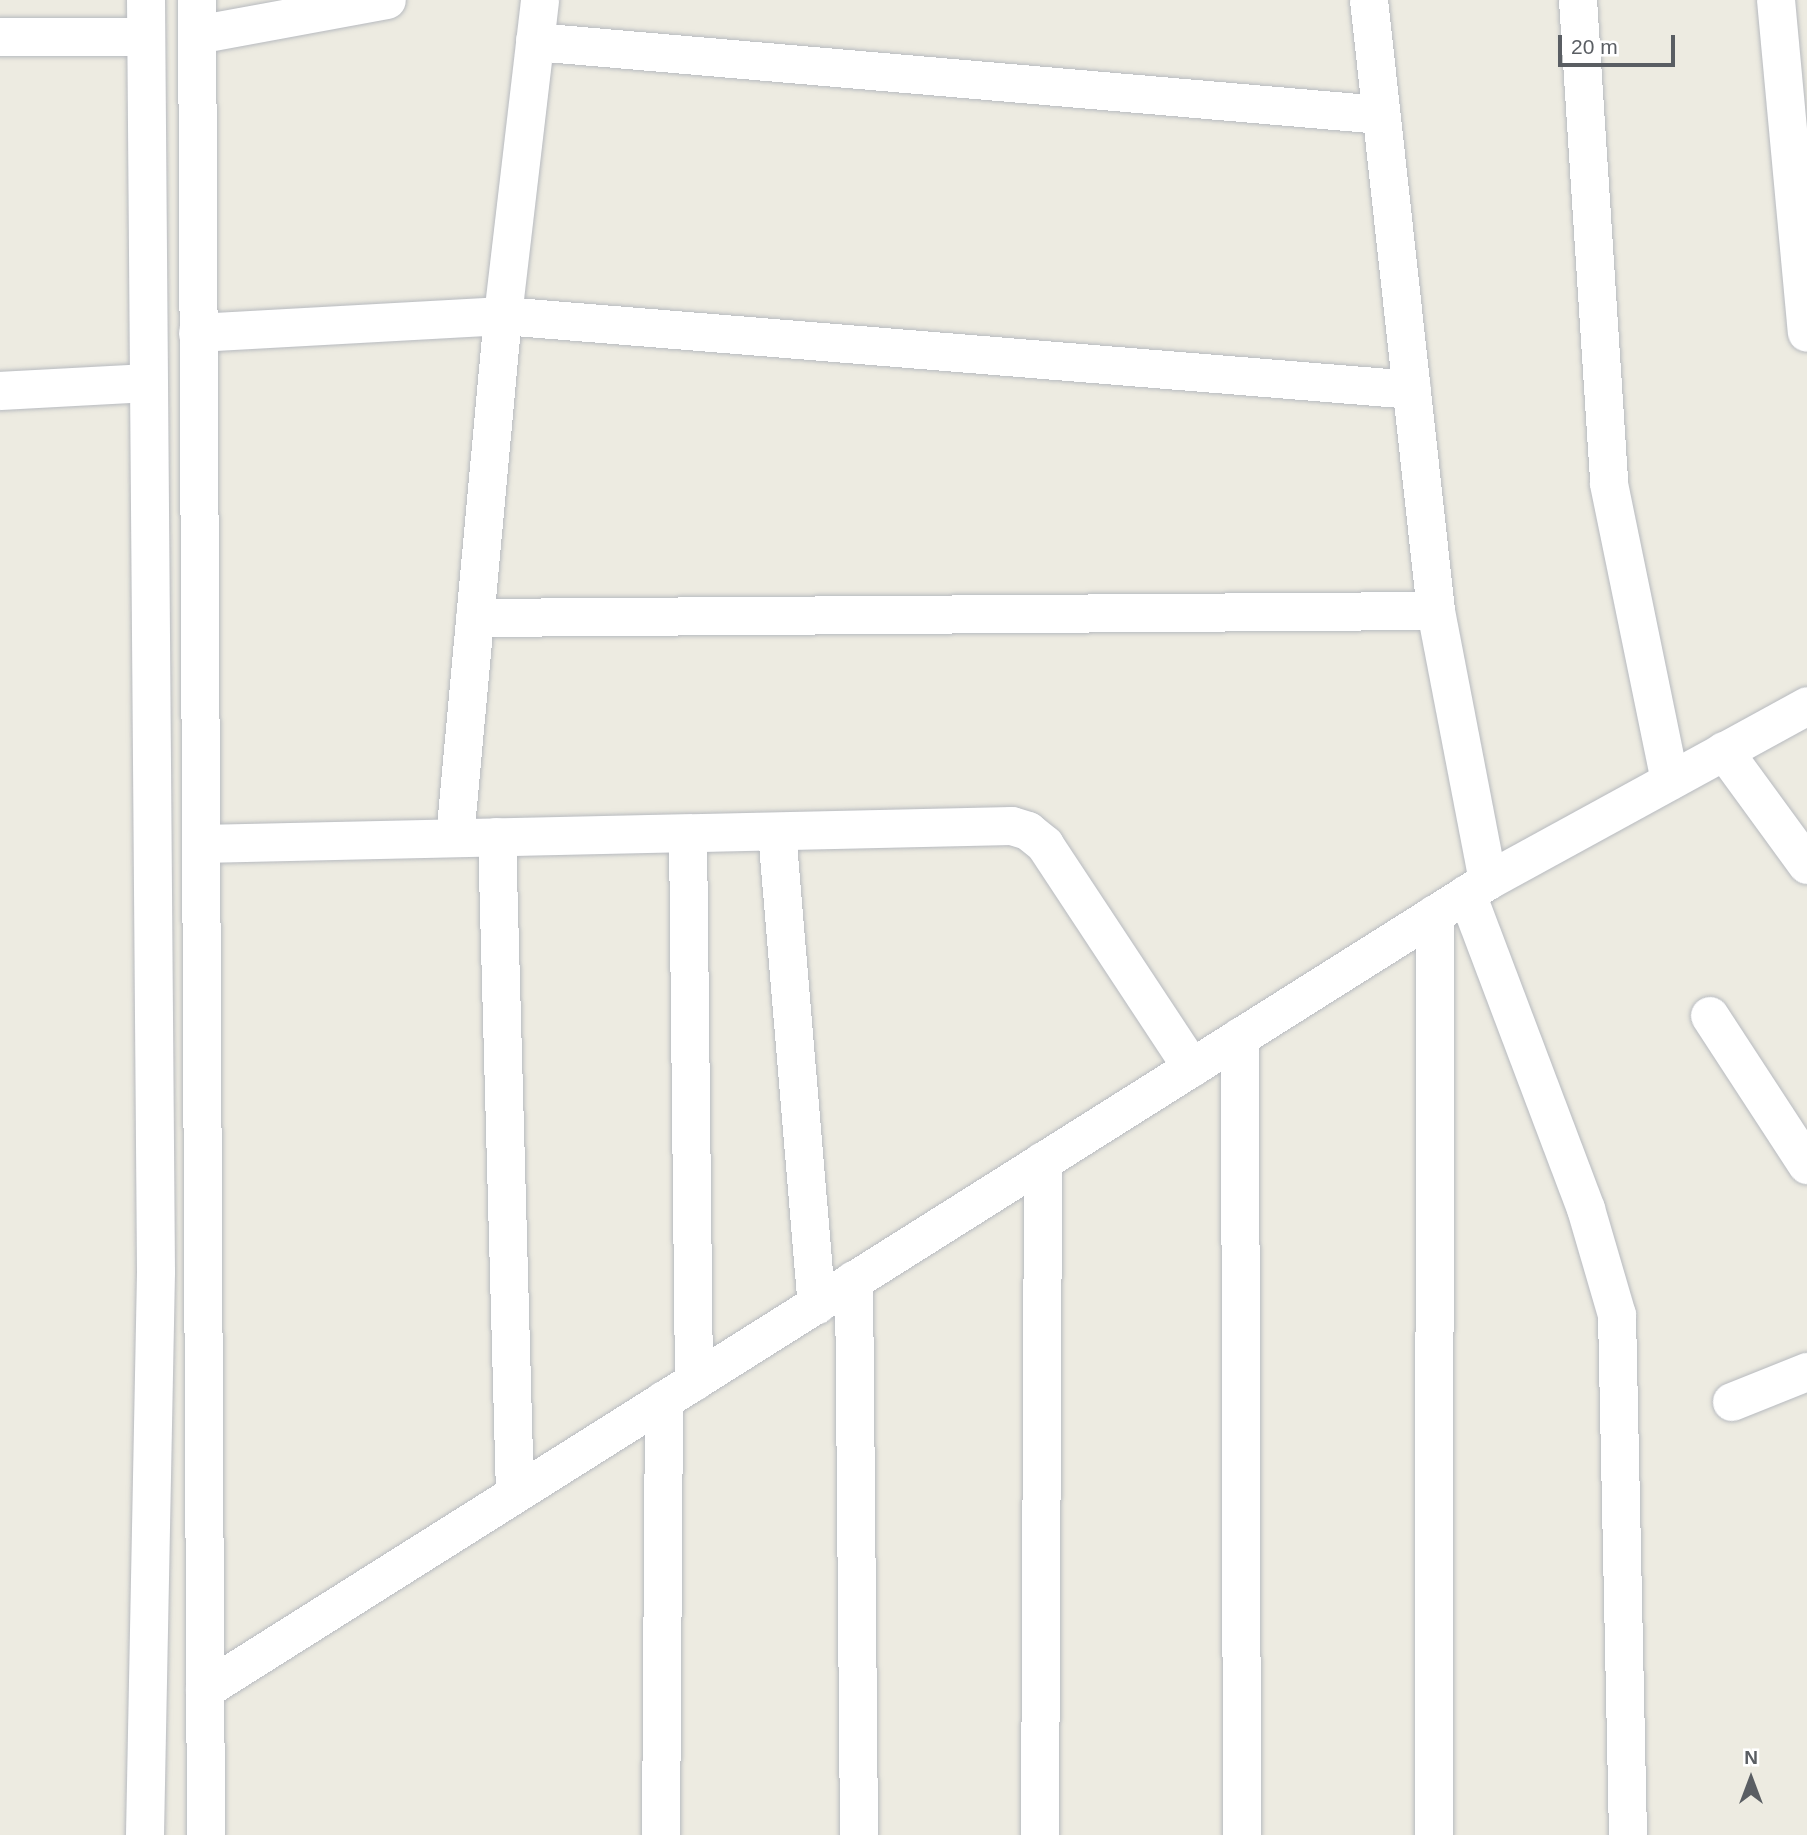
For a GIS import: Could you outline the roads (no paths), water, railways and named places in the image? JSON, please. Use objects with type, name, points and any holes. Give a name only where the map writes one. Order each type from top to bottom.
[{"type":"street","points":[[206,1835],[197,18],[387,0]]},
{"type":"street","points":[[455,838],[503,316],[540,0]]},
{"type":"street","points":[[1368,0],[1436,611],[1478,887],[1586,1209],[1617,1315],[1628,1835]]},
{"type":"street","points":[[1578,0],[1609,484],[1670,781]]},
{"type":"street","points":[[1776,0],[1807,333]]},
{"type":"street","points":[[0,37],[146,19],[156,1272],[145,1835]]},
{"type":"street","points":[[535,42],[1381,115]]},
{"type":"street","points":[[198,333],[503,316],[1412,390]]},
{"type":"street","points":[[0,391],[148,383]]},
{"type":"street","points":[[151,603],[200,598]]},
{"type":"street","points":[[475,618],[1436,611]]},
{"type":"street","points":[[205,1690],[1478,887],[1807,706]]},
{"type":"street","points":[[1724,751],[1807,864]]},
{"type":"street","points":[[201,844],[1012,826],[1028,831],[1045,845],[1192,1068]]},
{"type":"street","points":[[777,832],[817,1305]]},
{"type":"street","points":[[661,1835],[679,1391],[688,834]]},
{"type":"street","points":[[497,838],[515,1494]]},
{"type":"street","points":[[1434,1835],[1435,914]]},
{"type":"street","points":[[1710,1016],[1807,1165]]},
{"type":"street","points":[[1240,1037],[1242,1835]]},
{"type":"street","points":[[1040,1835],[1043,1161]]},
{"type":"street","points":[[854,1280],[859,1835]]},
{"type":"street","points":[[1732,1402],[1807,1372]]}]
